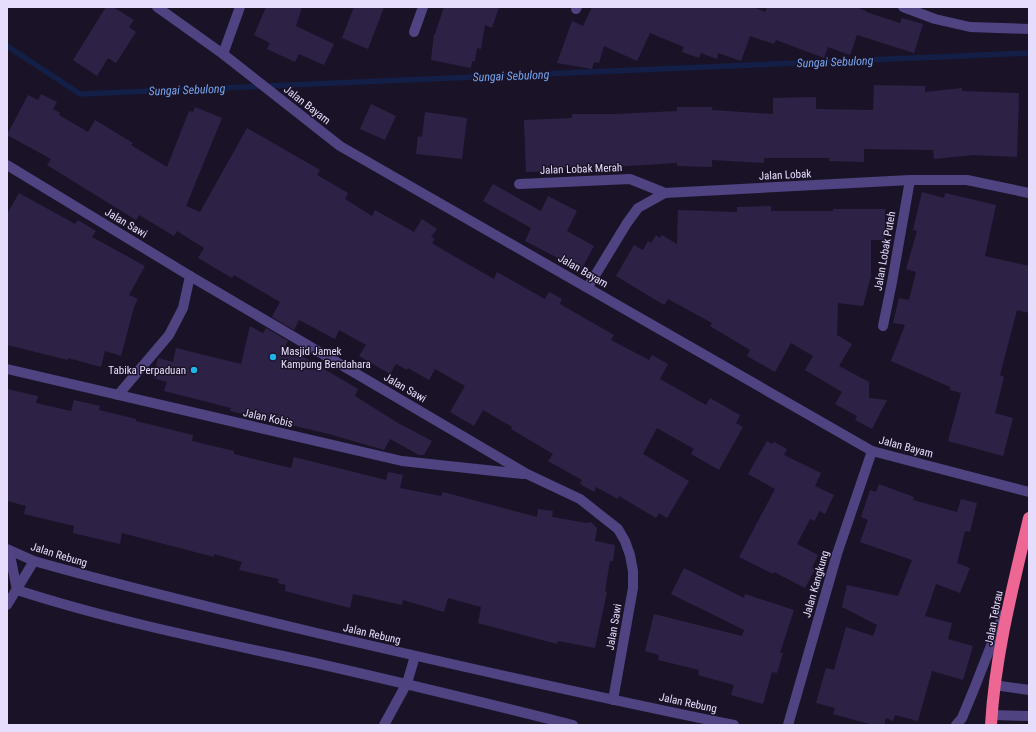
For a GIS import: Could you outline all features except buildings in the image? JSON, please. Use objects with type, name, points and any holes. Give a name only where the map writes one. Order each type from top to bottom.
[{"type":"highway","name":"Jalan Tebrau","points":[[991,720],[994,685],[1012,590],[1029,518]]},
{"type":"street","name":"Jalan Bayam","points":[[157,7],[223,54],[340,146],[872,451],[1029,492]]},
{"type":"street","points":[[223,54],[240,7]]},
{"type":"street","points":[[414,32],[423,7]]},
{"type":"street","points":[[903,7],[935,19],[970,27],[1029,29]]},
{"type":"street","name":"Jalan Sawi","points":[[7,165],[190,276],[527,474],[580,499],[618,529],[625,541],[630,555],[633,571],[633,588],[613,700]]},
{"type":"street","name":"Jalan Lobak Merah","points":[[519,184],[630,179],[665,193]]},
{"type":"street","name":"Jalan Lobak","points":[[588,287],[627,223],[638,208],[665,193],[910,180],[966,180],[1029,193]]},
{"type":"street","name":"Jalan Lobak Puteh","points":[[882,326],[892,282],[910,180]]},
{"type":"street","points":[[118,395],[169,335],[183,308],[190,276]]},
{"type":"street","name":"Jalan Kobis","points":[[7,369],[402,461],[527,474]]},
{"type":"street","name":"Jalan Kangkung","points":[[788,725],[837,554],[872,451]]},
{"type":"street","name":"Jalan Rebung","points":[[8,549],[34,561],[224,611],[415,656],[734,725]]},
{"type":"street","name":"Jalan Rebung","points":[[8,549],[17,590]]},
{"type":"street","points":[[7,605],[34,561]]},
{"type":"street","points":[[17,590],[73,607],[219,642],[407,683],[573,725]]},
{"type":"street","points":[[956,725],[962,718],[1012,590]]},
{"type":"street","points":[[384,725],[407,683],[415,656]]},
{"type":"street","points":[[994,685],[1029,690]]},
{"type":"street","points":[[991,720],[1029,716]]},
{"type":"waterway","name":"Sungai Sebulong","points":[[7,46],[80,94],[1029,53]]},
{"type":"place","name":"Masjid Jamek Kampung Bendahara","points":[[273,357]]},
{"type":"place","name":"Tabika Perpaduan","points":[[194,370]]}]
